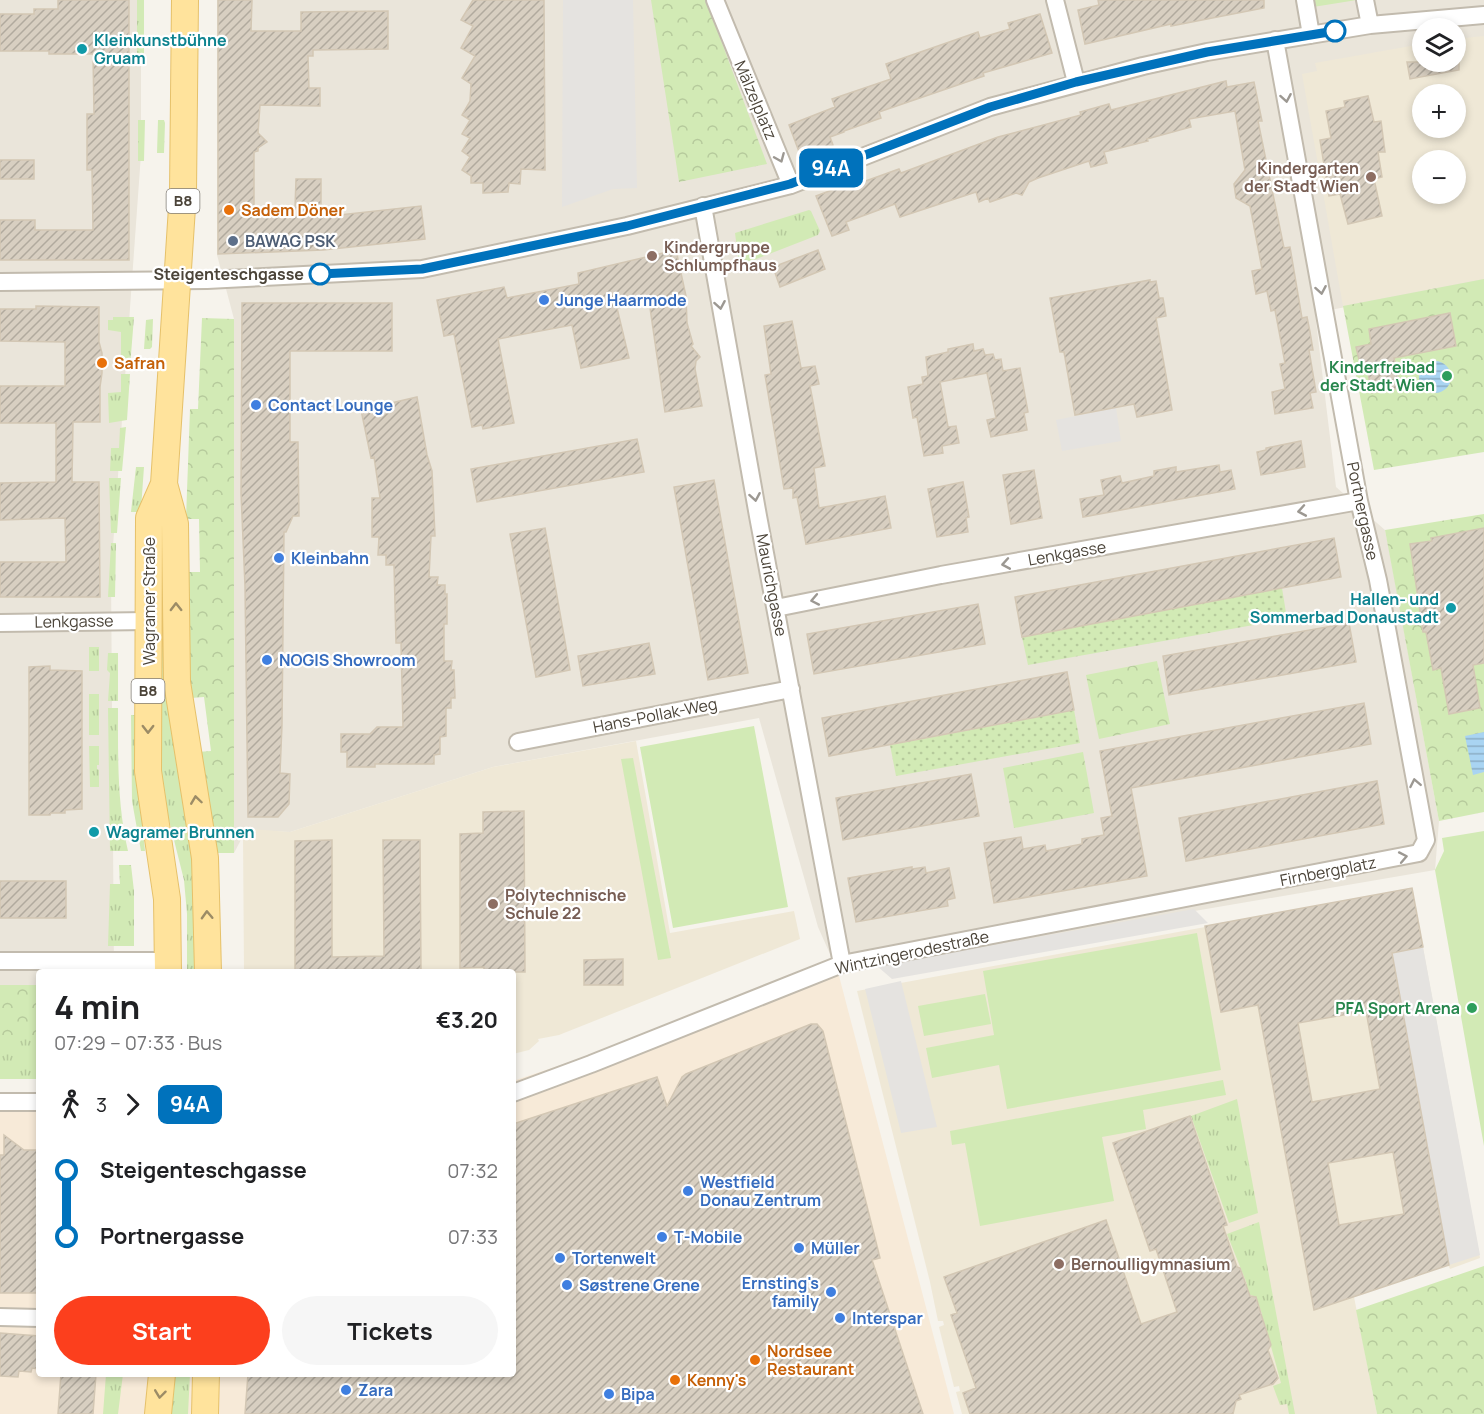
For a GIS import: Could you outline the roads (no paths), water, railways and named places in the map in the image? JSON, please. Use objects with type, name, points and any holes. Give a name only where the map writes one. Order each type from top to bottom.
[{"type":"main road","name":"Wagramer Straße","points":[[184,0],[184,156],[164,484],[175,524],[177,682],[205,858],[208,969]]},
{"type":"main road","name":"Wagramer Straße","points":[[164,484],[149,518],[148,771],[167,899],[168,967]]},
{"type":"main road","points":[[158,1414],[162,1377]]},
{"type":"main road","points":[[205,1414],[206,1377]]},
{"type":"street","name":"Mälzelplatz","points":[[715,0],[790,184]]},
{"type":"street","points":[[1055,0],[1076,82]]},
{"type":"street","points":[[1305,0],[1311,35]]},
{"type":"street","points":[[1365,0],[1370,25]]},
{"type":"street","points":[[0,282],[177,280],[422,269],[627,226],[790,184],[990,107],[1076,82],[1185,57],[1275,40],[1370,25],[1484,15]]},
{"type":"street","name":"Portnergasse","points":[[1275,40],[1359,501],[1378,580],[1426,840]]},
{"type":"street","name":"Maurichgasse","points":[[704,206],[714,276],[842,964]]},
{"type":"street","name":"Lenkgasse","points":[[776,608],[941,575],[1359,501]]},
{"type":"street","name":"Lenkgasse","points":[[0,623],[148,621]]},
{"type":"street","name":"Hans-Pollak-Weg","points":[[518,742],[791,689]]},
{"type":"street","name":"Firnbergplatz","points":[[1222,891],[1419,854],[1426,840]]},
{"type":"street","name":"Wintzingerodestraße","points":[[516,1092],[842,964],[1222,891]]},
{"type":"street","points":[[0,961],[168,967]]},
{"type":"street","points":[[0,1102],[36,1102]]},
{"type":"street","points":[[0,1317],[36,1318]]},
{"type":"water","points":[[1435,361],[1446,366],[1451,377],[1446,388],[1435,393],[1424,388],[1419,377],[1424,366]]},
{"type":"water","points":[[1484,732],[1484,772],[1473,775],[1465,736]]},
{"type":"place","name":"Kleinkunstbühne Gruam","points":[[82,49]]},
{"type":"place","name":"Kindergarten der Stadt Wien","points":[[1371,177]]},
{"type":"place","name":"Sadem Döner","points":[[229,210]]},
{"type":"place","name":"BAWAG PSK","points":[[233,241]]},
{"type":"place","name":"Kindergruppe Schlumpfhaus","points":[[652,256]]},
{"type":"place","name":"Steigenteschgasse","points":[[320,274]]},
{"type":"place","name":"Junge Haarmode","points":[[544,300]]},
{"type":"place","name":"Safran","points":[[102,363]]},
{"type":"place","name":"Kinderfreibad der Stadt Wien","points":[[1447,376]]},
{"type":"place","name":"Contact Lounge","points":[[256,405]]},
{"type":"place","name":"Kleinbahn","points":[[279,558]]},
{"type":"place","name":"Hallen- und Sommerbad Donaustadt","points":[[1451,608]]},
{"type":"place","name":"NOGIS Showroom","points":[[267,660]]},
{"type":"place","name":"Wagramer Brunnen","points":[[94,832]]},
{"type":"place","name":"Polytechnische Schule 22","points":[[493,904]]},
{"type":"place","name":"PFA Sport Arena","points":[[1472,1008]]},
{"type":"place","name":"Westfield Donau Zentrum","points":[[688,1191]]},
{"type":"place","name":"T-Mobile","points":[[662,1237]]},
{"type":"place","name":"Müller","points":[[799,1248]]},
{"type":"place","name":"Tortenwelt","points":[[560,1258]]},
{"type":"place","name":"Bernoulligymnasium","points":[[1059,1264]]},
{"type":"place","name":"Søstrene Grene","points":[[567,1285]]},
{"type":"place","name":"Ernsting's family","points":[[831,1292]]},
{"type":"place","name":"Interspar","points":[[840,1318]]},
{"type":"place","name":"Nordsee Restaurant","points":[[755,1360]]},
{"type":"place","name":"Kenny's","points":[[675,1380]]},
{"type":"place","name":"Zara","points":[[346,1390]]},
{"type":"place","name":"Bipa","points":[[609,1394]]}]
